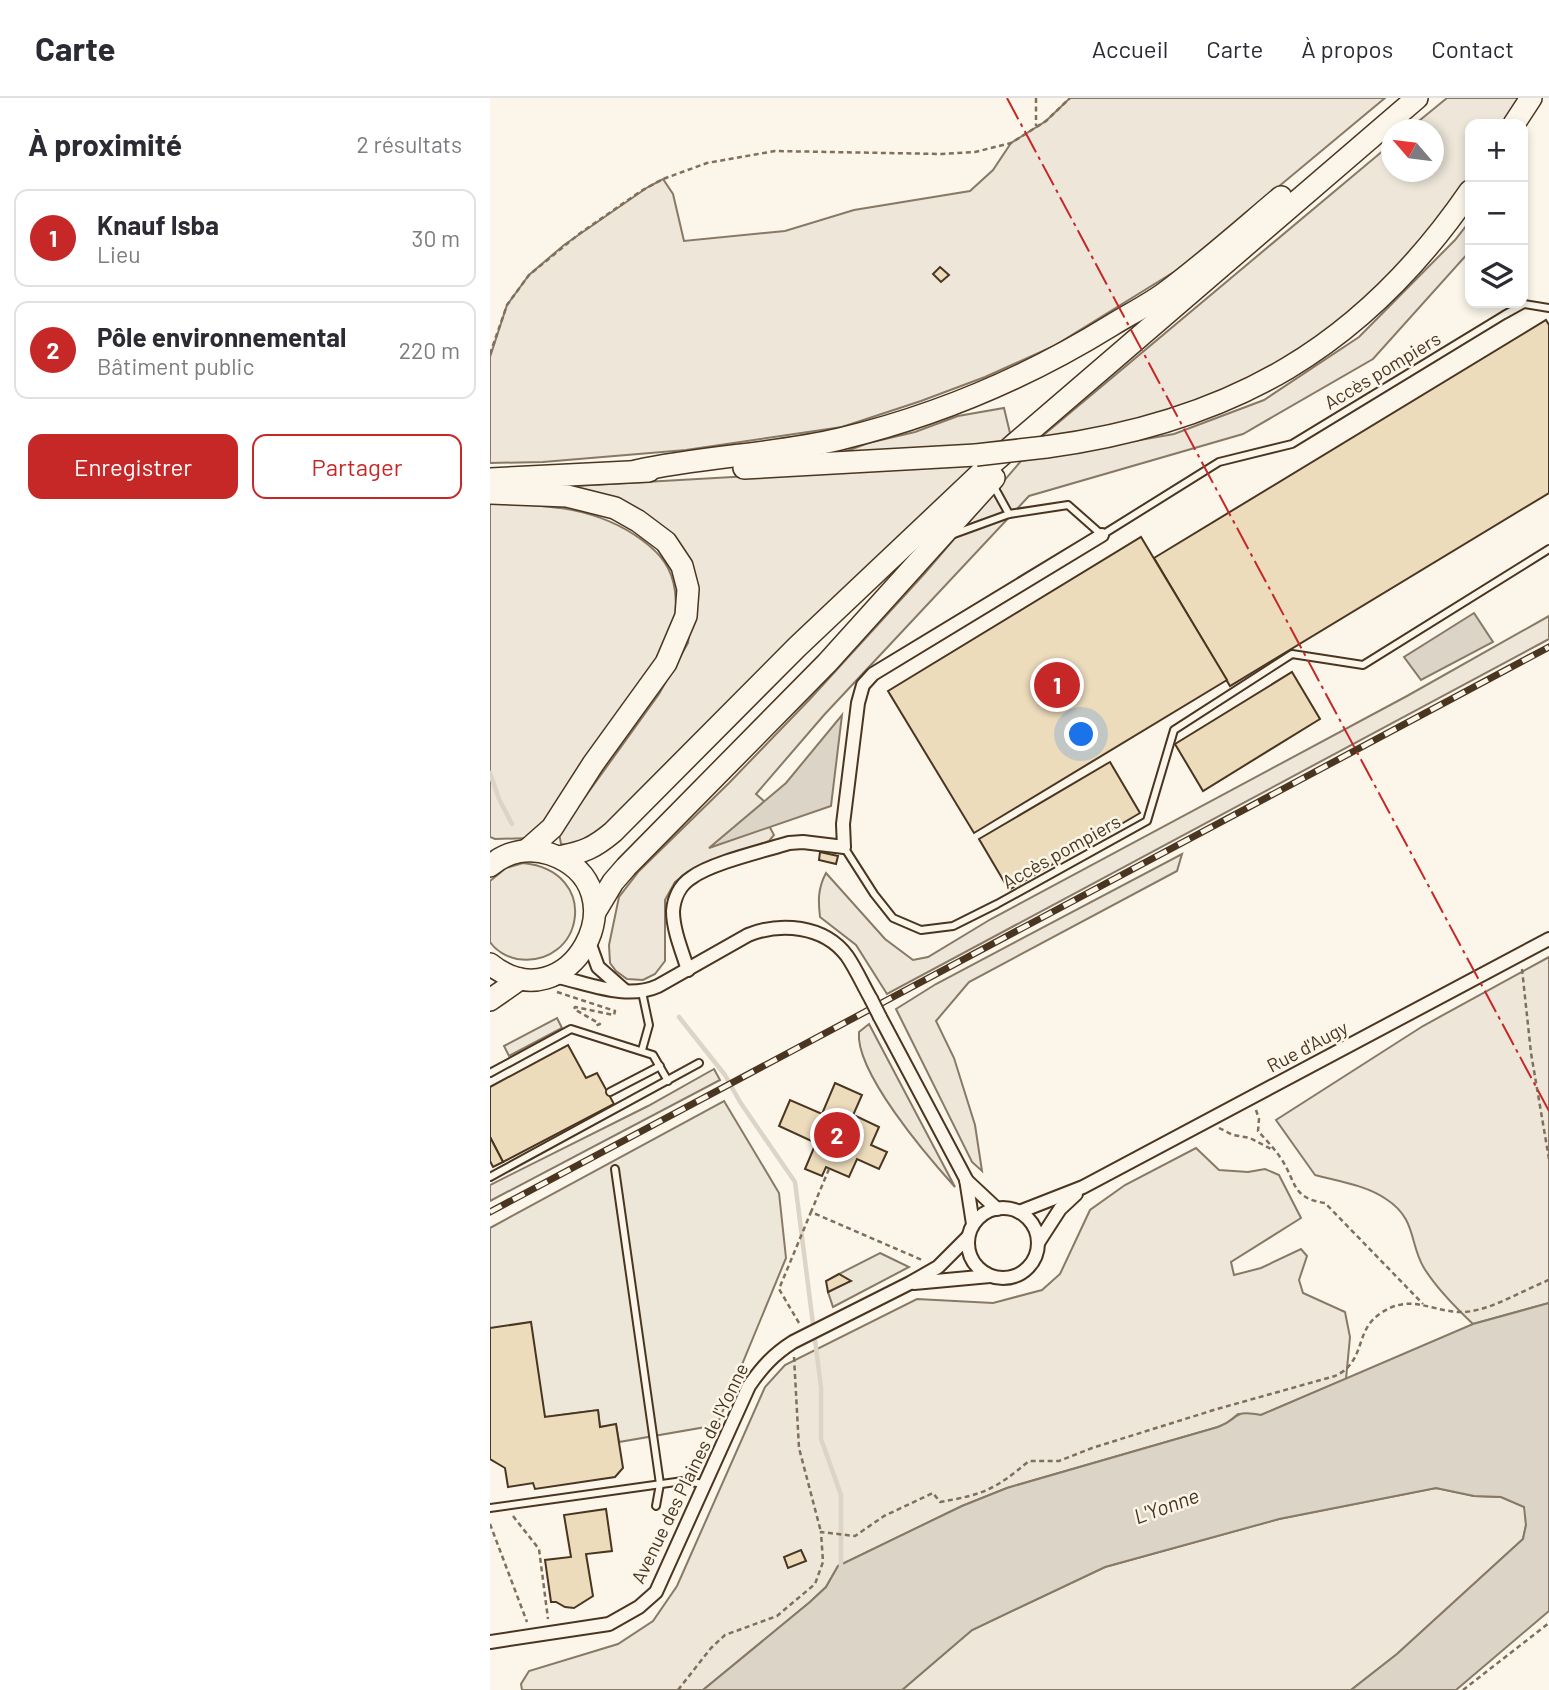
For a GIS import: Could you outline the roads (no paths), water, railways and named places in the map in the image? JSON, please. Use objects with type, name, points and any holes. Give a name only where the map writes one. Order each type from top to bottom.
[{"type":"main road","points":[[636,471],[676,462],[755,455],[864,433],[947,406],[1038,368],[1165,293],[1402,98]]},
{"type":"main road","points":[[490,964],[499,971],[520,979],[553,982],[568,968],[589,942],[595,912],[613,882],[626,867],[827,663],[991,481],[1038,440],[1089,379],[1417,98]]},
{"type":"main road","points":[[1517,119],[1531,98]]},
{"type":"main road","points":[[490,479],[783,467],[976,455],[1038,440],[1104,439],[1175,421],[1250,390],[1290,368],[1340,334],[1375,304],[1440,233],[1465,198]]},
{"type":"main road","points":[[559,857],[583,853],[613,832],[797,647],[981,474],[1038,440]]},
{"type":"main road","points":[[490,493],[567,496],[615,508],[666,542],[682,566],[688,589],[686,616],[666,663],[593,764],[552,828],[519,852],[490,866]]},
{"type":"main road","points":[[490,846],[519,852],[544,852],[571,864],[588,886],[595,912]]},
{"type":"main road","points":[[490,1000],[520,979]]},
{"type":"street","points":[[688,970],[674,923],[673,909],[676,896],[689,879],[702,871],[789,843],[844,847],[845,811],[858,703],[863,685],[873,674],[1102,535]]},
{"type":"street","points":[[553,982],[642,992],[658,986],[761,929],[790,926],[813,933],[838,947],[871,999],[966,1180],[974,1224]]},
{"type":"street","name":"Rue d'Augy","points":[[1019,1212],[1083,1187],[1549,939]]},
{"type":"street","points":[[589,942],[598,967],[624,990]]},
{"type":"street","points":[[966,1180],[997,1209]]},
{"type":"street","name":"Rue d'Augy","points":[[1038,1243],[1060,1209],[1083,1187]]},
{"type":"street","points":[[997,1209],[1019,1212],[1033,1225],[1038,1243],[1037,1254],[1031,1265],[1012,1278],[1001,1279],[979,1270],[968,1249],[968,1237],[974,1224],[980,1217],[997,1209]]},
{"type":"street","name":"Avenue des Plaines de l'Yonne","points":[[490,1642],[608,1624],[639,1607],[656,1592],[749,1386],[762,1366],[793,1342],[938,1266],[968,1237]]},
{"type":"street","name":"Avenue des Plaines de l'Yonne","points":[[910,1283],[990,1276]]},
{"type":"lane","name":"Accès pompiers","points":[[1102,535],[1219,462],[1292,444],[1524,304],[1549,308]]},
{"type":"lane","points":[[991,481],[1009,514]]},
{"type":"lane","points":[[942,538],[1009,514],[1068,505],[1102,535]]},
{"type":"lane","name":"Accès pompiers","points":[[844,847],[892,918],[921,930],[953,926],[1147,821],[1174,730],[1292,654],[1363,665],[1549,549]]},
{"type":"lane","points":[[642,992],[649,1025],[642,1050]]},
{"type":"lane","points":[[490,1073],[571,1029],[653,1055],[668,1081]]},
{"type":"lane","points":[[490,1177],[699,1063]]},
{"type":"lane","points":[[610,1091],[660,1066]]},
{"type":"lane","points":[[615,1169],[660,1484],[656,1506]]},
{"type":"lane","points":[[490,1508],[682,1481],[706,1484]]},
{"type":"water","points":[[1474,613],[1493,642],[1421,680],[1404,657]]},
{"type":"water","points":[[842,715],[831,806],[709,848],[786,783]]},
{"type":"water","name":"L'Yonne","points":[[1549,1303],[1549,1611],[1456,1690],[1351,1690],[1397,1654],[1523,1539],[1526,1525],[1524,1507],[1501,1497],[1474,1496],[1436,1488],[1279,1519],[1105,1567],[972,1630],[902,1690],[703,1690],[810,1602],[826,1587],[838,1566],[962,1506],[1007,1488],[1218,1427],[1240,1414],[1261,1415],[1473,1324]]},
{"type":"waterway","points":[[490,773],[512,824]]},
{"type":"waterway","points":[[679,1017],[725,1075],[740,1102],[795,1182],[821,1387],[821,1439],[841,1495],[841,1569]]},
{"type":"railway","points":[[490,1212],[1549,647]]},
{"type":"place","name":"Knauf Isba","points":[[1057,685]]},
{"type":"place","name":"Pôle environnemental","points":[[837,1135]]}]
